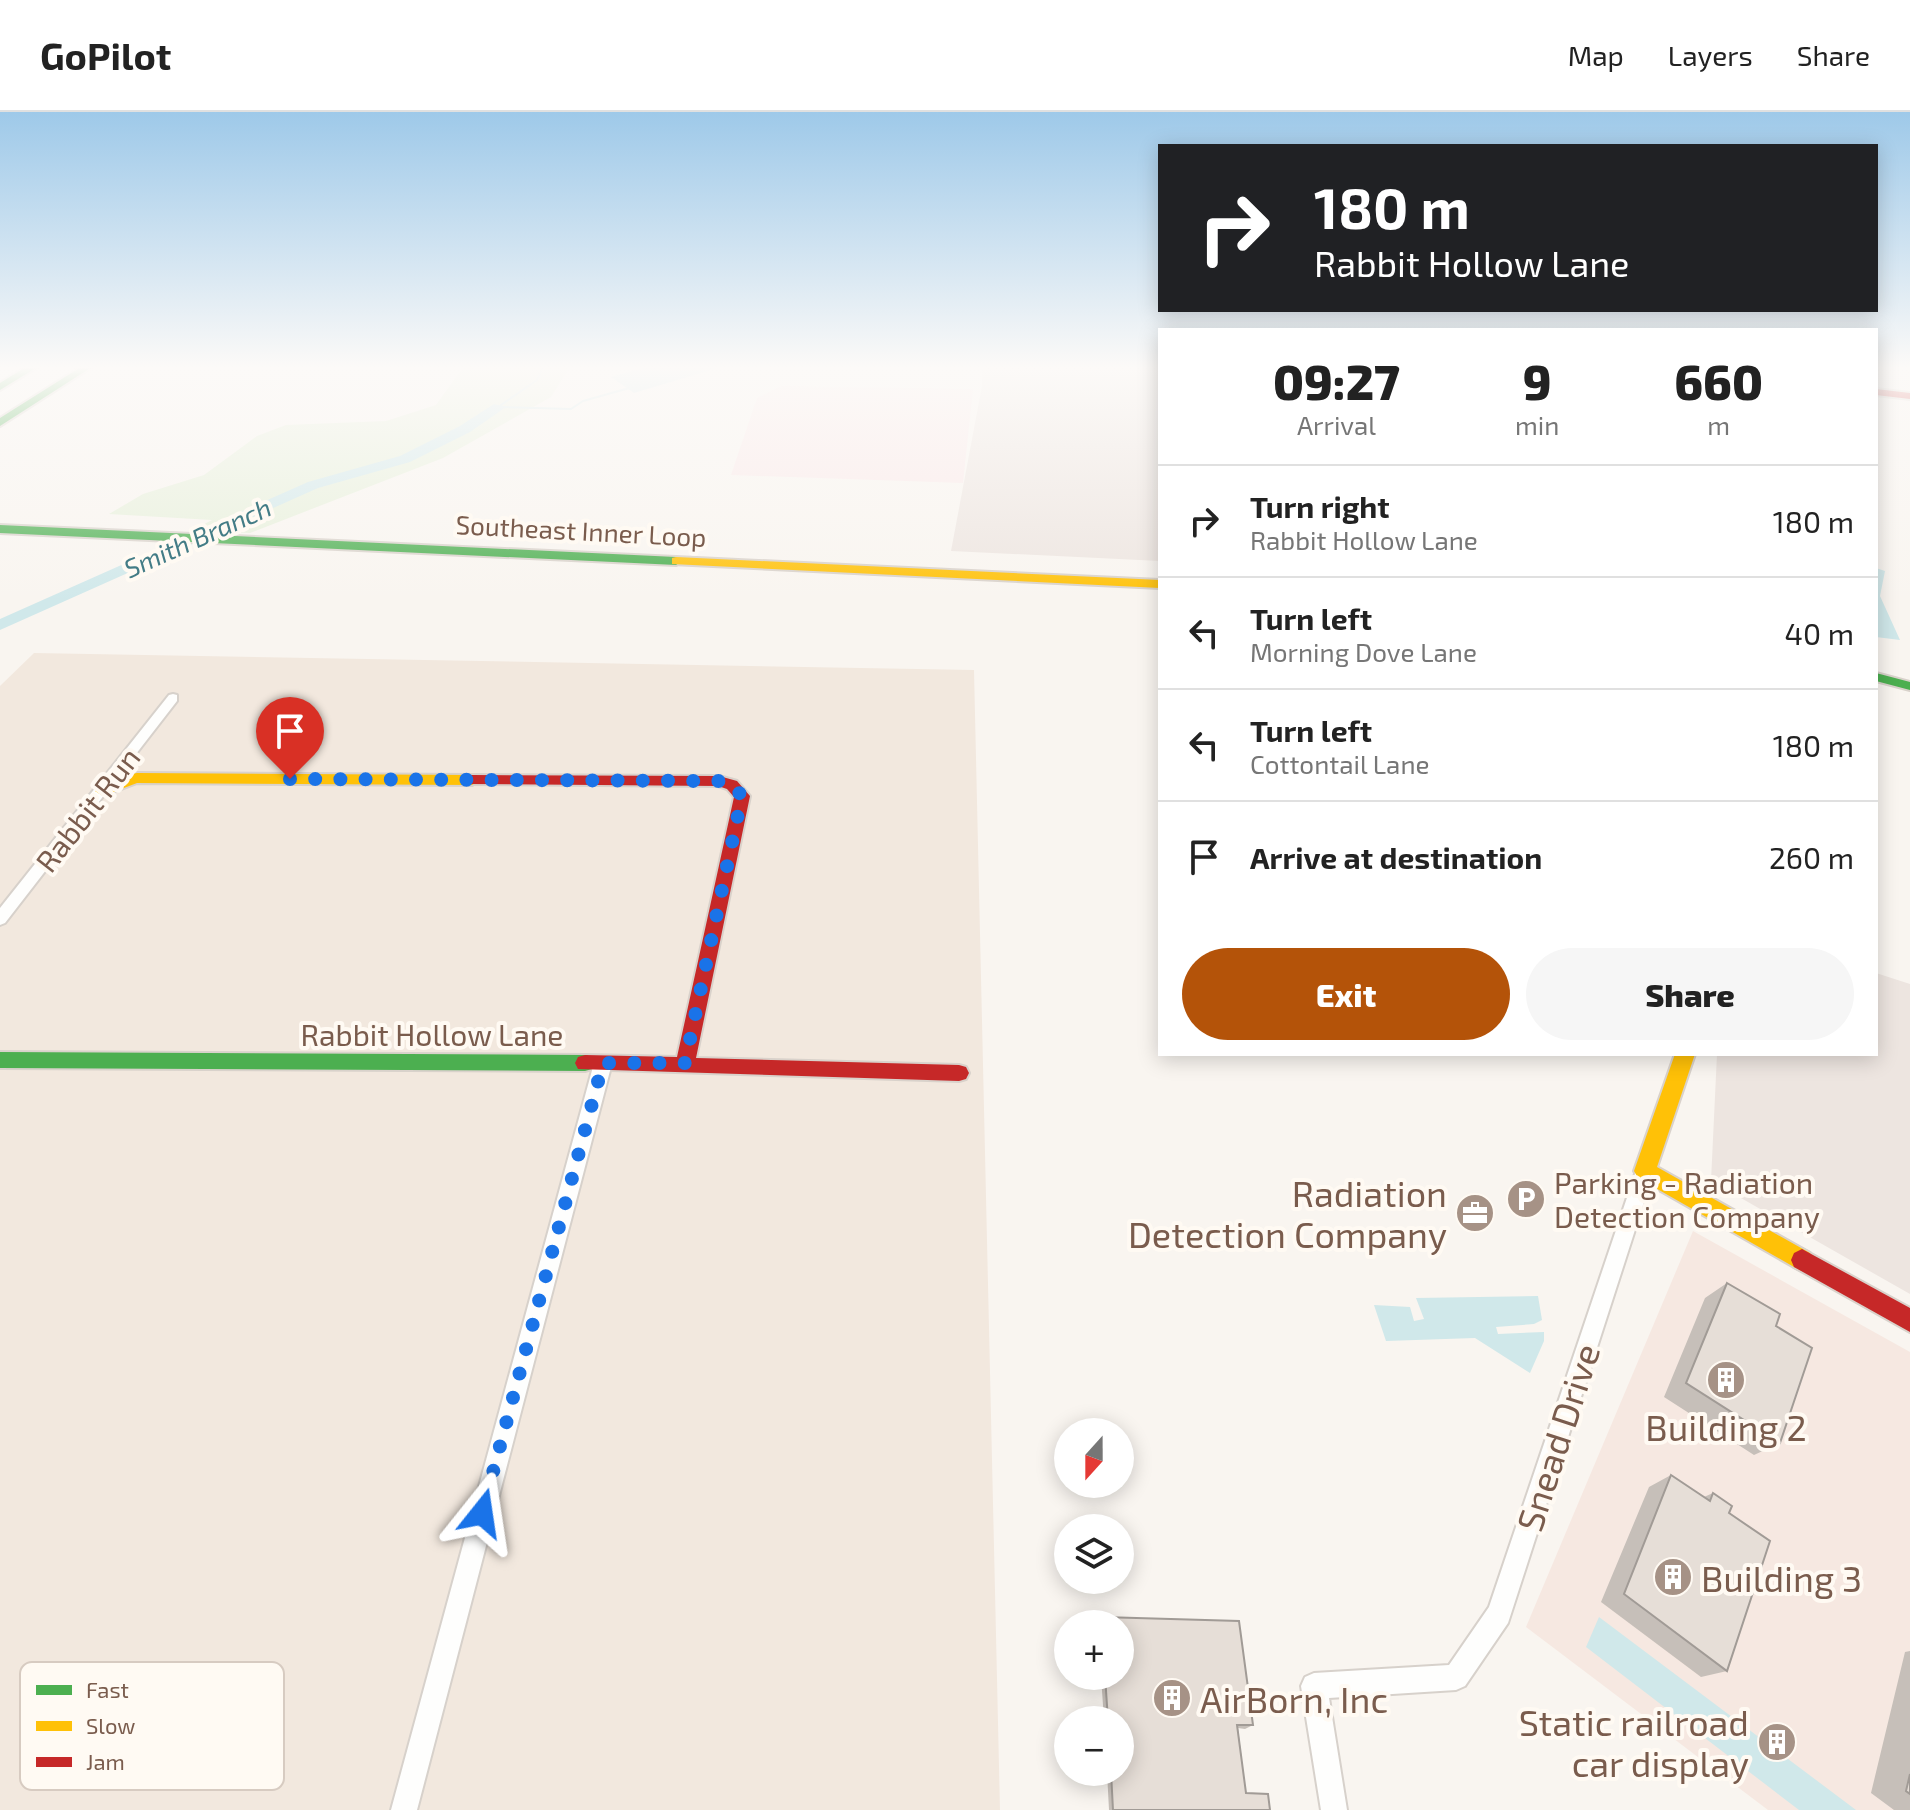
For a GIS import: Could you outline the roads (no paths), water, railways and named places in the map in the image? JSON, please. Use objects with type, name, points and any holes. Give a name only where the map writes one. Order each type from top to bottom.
[{"type":"street","name":"Southeast Inner Loop","points":[[0,529],[1158,584]]},
{"type":"street","points":[[1878,678],[1910,686]]},
{"type":"street","name":"Rabbit Run","points":[[0,919],[173,698]]},
{"type":"street","points":[[103,791],[121,781],[137,778],[719,781],[738,790],[742,804],[685,1063]]},
{"type":"street","name":"Snead Drive","points":[[1334,1810],[1314,1686],[1456,1677],[1499,1614],[1684,1056]]},
{"type":"street","name":"Rabbit Hollow Lane","points":[[0,1060],[685,1063],[959,1073]]},
{"type":"street","points":[[404,1810],[603,1063]]},
{"type":"street","points":[[1645,1171],[1910,1321]]},
{"type":"water","points":[[1878,569],[1885,571],[1880,596],[1900,640],[1878,637]]},
{"type":"water","points":[[1538,1296],[1542,1320],[1534,1324],[1496,1327],[1498,1334],[1544,1332],[1544,1341],[1530,1373],[1475,1338],[1386,1341],[1374,1305],[1410,1307],[1414,1321],[1424,1319],[1416,1298]]},
{"type":"water","points":[[1599,1617],[1856,1810],[1799,1810],[1586,1647]]},
{"type":"waterway","name":"Smith Branch","points":[[0,625],[313,485],[405,459],[435,444]]},
{"type":"place","name":"Parking - Radiation Detection Company","points":[[1526,1199]]},
{"type":"place","name":"Radiation Detection Company","points":[[1475,1213]]},
{"type":"place","name":"Building 2","points":[[1726,1380]]},
{"type":"place","name":"Building 3","points":[[1673,1577]]},
{"type":"place","name":"AirBorn, Inc","points":[[1172,1698]]},
{"type":"place","name":"Static railroad car display","points":[[1777,1742]]}]
